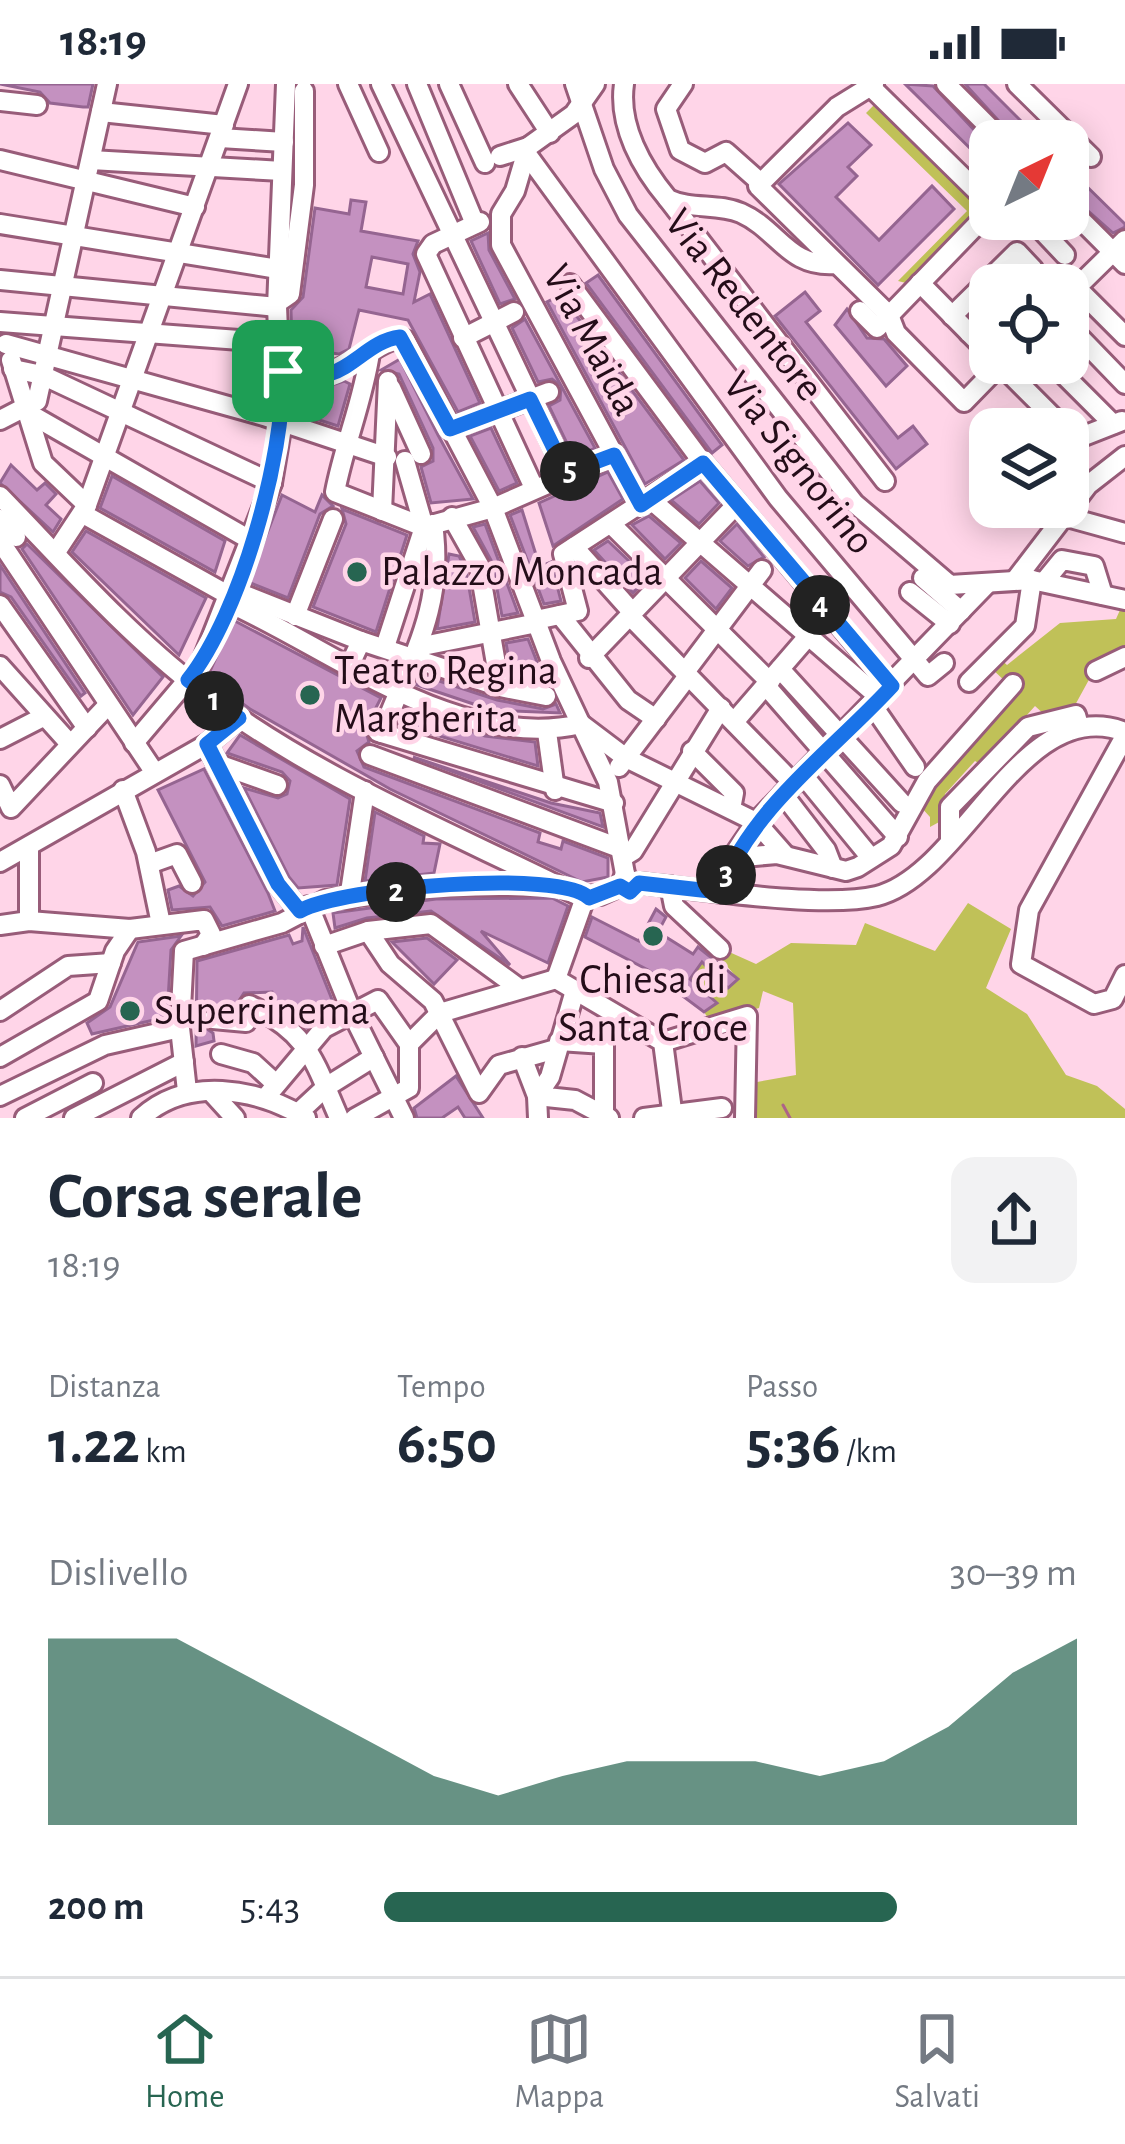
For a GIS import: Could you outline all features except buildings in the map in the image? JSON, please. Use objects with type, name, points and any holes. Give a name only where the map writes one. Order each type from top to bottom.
[{"type":"street","points":[[0,420],[37,401],[107,84]]},
{"type":"street","points":[[56,552],[85,509],[238,84]]},
{"type":"street","points":[[348,84],[379,152]]},
{"type":"street","points":[[381,84],[493,322],[540,396],[566,473]]},
{"type":"street","points":[[449,84],[492,160],[527,150],[581,106],[595,84]]},
{"type":"street","points":[[518,84],[550,133]]},
{"type":"street","name":"Via Redentore","points":[[575,84],[616,194],[656,254],[854,503],[950,585],[1031,580],[1125,600]]},
{"type":"street","points":[[624,84],[625,117],[638,156],[745,299],[890,478]]},
{"type":"street","points":[[682,84],[665,109],[680,150],[705,163],[726,152],[889,315],[896,333],[964,402],[981,384]]},
{"type":"street","points":[[946,84],[982,120]]},
{"type":"street","points":[[1017,84],[1048,120]]},
{"type":"street","points":[[759,185],[837,107],[873,85],[969,185]]},
{"type":"street","points":[[390,106],[423,87],[478,223],[426,254],[534,488]]},
{"type":"street","points":[[134,743],[201,664],[272,483],[282,423],[277,305],[282,170],[295,88]]},
{"type":"street","points":[[0,280],[277,305],[290,295],[301,218],[295,88]]},
{"type":"street","points":[[0,101],[37,105]]},
{"type":"street","points":[[101,112],[284,142]]},
{"type":"street","name":"Via Maida","points":[[527,150],[515,191],[505,205],[502,249],[614,455],[646,502]]},
{"type":"street","name":"Via Signorino","points":[[527,150],[755,470],[915,661]]},
{"type":"street","name":"Via Redentore","points":[[607,159],[642,225]]},
{"type":"street","points":[[0,160],[195,208]]},
{"type":"street","points":[[91,160],[282,170]]},
{"type":"street","points":[[668,199],[734,210],[754,219],[785,252],[802,261],[836,264]]},
{"type":"street","points":[[0,224],[278,269]]},
{"type":"street","points":[[1089,224],[1121,252],[1089,277]]},
{"type":"street","points":[[860,311],[877,328],[969,230]]},
{"type":"street","points":[[1051,240],[1065,255]]},
{"type":"street","points":[[1005,264],[1017,252],[1028,264]]},
{"type":"street","name":"Via Redentore","points":[[666,258],[718,324]]},
{"type":"street","points":[[920,283],[969,333]]},
{"type":"street","points":[[570,284],[882,697],[915,767]]},
{"type":"street","points":[[952,316],[969,299]]},
{"type":"street","points":[[1089,305],[1125,336]]},
{"type":"street","points":[[463,338],[514,312]]},
{"type":"street","points":[[278,343],[0,322],[23,410],[43,463],[85,509],[210,586],[289,620],[385,647],[418,651],[500,687],[546,696]]},
{"type":"street","points":[[283,371],[304,376],[350,368],[393,337],[405,340],[493,508],[536,622],[608,782],[626,870]]},
{"type":"street","points":[[1089,347],[1125,384]]},
{"type":"street","points":[[370,353],[388,355],[400,349]]},
{"type":"street","points":[[370,353],[365,391],[344,447],[335,492],[382,511],[437,523],[493,508],[614,455]]},
{"type":"street","points":[[370,353],[388,381],[400,461],[437,523],[479,565],[500,687]]},
{"type":"street","points":[[7,354],[133,380],[400,461],[498,410],[540,396]]},
{"type":"street","points":[[44,365],[121,410],[272,483]]},
{"type":"street","points":[[382,511],[400,461],[388,381]]},
{"type":"street","points":[[1020,384],[1045,408]]},
{"type":"street","points":[[1076,384],[1119,422],[1089,435]]},
{"type":"street","points":[[23,410],[252,541]]},
{"type":"street","name":"Via Redentore","points":[[815,444],[841,477]]},
{"type":"street","points":[[1089,484],[1125,456]]},
{"type":"street","points":[[656,719],[628,700],[589,658],[569,613],[562,554],[703,463]]},
{"type":"street","points":[[0,497],[8,534],[108,705],[155,773]]},
{"type":"street","points":[[646,502],[757,577],[882,697]]},
{"type":"street","points":[[589,658],[737,504]]},
{"type":"street","name":"Via Redentore","points":[[873,511],[896,536],[896,556],[956,618]]},
{"type":"street","points":[[289,620],[332,519]]},
{"type":"street","points":[[385,647],[437,523]]},
{"type":"street","points":[[437,523],[437,549],[418,651],[380,732],[555,790],[614,803]]},
{"type":"street","points":[[1089,523],[1125,533]]},
{"type":"street","points":[[611,524],[716,630],[842,737],[902,803]]},
{"type":"street","points":[[969,682],[1025,626],[1031,580],[1061,528]]},
{"type":"street","points":[[8,534],[56,552],[188,680],[239,718],[365,791],[584,899]]},
{"type":"street","points":[[574,547],[687,674],[871,858]]},
{"type":"street","points":[[608,782],[757,577]]},
{"type":"street","points":[[719,892],[732,858],[756,822],[987,584]]},
{"type":"street","points":[[910,592],[956,618]]},
{"type":"street","points":[[0,605],[87,728]]},
{"type":"street","points":[[418,651],[569,613],[608,639]]},
{"type":"street","points":[[289,620],[348,669],[397,694],[468,717],[547,732],[581,724]]},
{"type":"street","points":[[348,669],[361,641]]},
{"type":"street","points":[[556,979],[584,899],[626,870],[692,751],[772,679],[804,641]]},
{"type":"street","points":[[1096,671],[1125,657]]},
{"type":"street","points":[[915,661],[928,676],[944,663]]},
{"type":"street","points":[[0,666],[70,744]]},
{"type":"street","points":[[468,717],[480,677]]},
{"type":"street","points":[[772,679],[898,837]]},
{"type":"street","points":[[732,858],[785,855],[846,871],[871,858],[898,837],[921,789],[1013,684]]},
{"type":"street","points":[[73,709],[97,687]]},
{"type":"street","points":[[0,784],[10,808],[108,705]]},
{"type":"street","points":[[0,739],[43,716]]},
{"type":"street","points":[[0,862],[207,744],[239,718]]},
{"type":"street","points":[[370,754],[670,886],[874,897],[908,879],[1034,753],[1077,721],[1125,734],[1029,910],[1021,964],[1094,1004],[1113,999],[1125,975]]},
{"type":"street","points":[[581,724],[626,758],[756,822],[785,855]]},
{"type":"street","points":[[547,732],[555,790]]},
{"type":"street","points":[[207,744],[278,884],[305,908],[404,1118]]},
{"type":"street","points":[[692,751],[734,793],[731,809]]},
{"type":"street","points":[[218,764],[278,784]]},
{"type":"street","points":[[794,784],[833,868]]},
{"type":"street","points":[[123,790],[149,864],[161,924]]},
{"type":"street","points":[[349,898],[365,791]]},
{"type":"street","points":[[28,921],[29,846]]},
{"type":"street","points":[[149,864],[177,854],[192,883]]},
{"type":"street","points":[[193,948],[282,923],[305,908],[349,898],[435,886],[558,886]]},
{"type":"street","points":[[670,886],[674,906],[720,949]]},
{"type":"street","points":[[0,925],[28,921],[130,929],[204,920],[211,934],[193,948],[180,1028],[187,1091]]},
{"type":"street","points":[[324,946],[368,932],[431,924],[520,989]]},
{"type":"street","points":[[0,1058],[98,1001],[130,929]]},
{"type":"street","points":[[368,932],[390,964],[440,1013],[479,1093],[499,1065],[558,1045],[604,1044],[606,1118]]},
{"type":"street","points":[[0,1011],[68,966],[111,963]]},
{"type":"street","points":[[409,1044],[440,1013],[556,979]]},
{"type":"street","points":[[556,979],[574,994],[662,1042],[747,1016],[745,1118]]},
{"type":"street","points":[[537,1096],[550,1077],[574,994]]},
{"type":"street","points":[[141,1118],[170,1096],[187,1091],[271,1091],[324,1028],[378,1000],[409,1044],[409,1088],[355,1118]]},
{"type":"street","points":[[213,1019],[246,1022],[249,1005],[281,1019],[308,1046],[339,1118]]},
{"type":"street","points":[[0,1096],[106,1046],[180,1028]]},
{"type":"street","points":[[662,1042],[673,1116]]},
{"type":"street","points":[[221,1054],[253,1064],[271,1091],[302,1116],[326,1087],[374,1058]]},
{"type":"street","points":[[522,1057],[537,1096],[538,1118]]},
{"type":"street","points":[[74,1118],[184,1062]]},
{"type":"street","points":[[25,1118],[93,1083]]},
{"type":"street","points":[[213,1094],[235,1118]]},
{"type":"street","points":[[537,1096],[575,1100],[606,1118]]},
{"type":"street","points":[[644,1118],[711,1111]]},
{"type":"shaded area","points":[[876,103],[969,196],[969,218],[906,283],[898,281],[967,211],[866,113]]},
{"type":"shaded area","points":[[1120,610],[1125,612],[1125,654],[1091,676],[1074,707],[1046,716],[1035,706],[982,765],[975,761],[945,794],[941,821],[930,827],[930,817],[919,805],[927,792],[1024,686],[1016,677],[1008,684],[990,667],[999,658],[1007,665],[1060,623],[1116,619]]},
{"type":"shaded area","points":[[968,903],[1011,929],[986,988],[1027,1014],[1066,1075],[1097,1086],[1125,1109],[1125,1118],[756,1118],[757,1082],[796,1075],[793,1003],[763,991],[759,1008],[710,1021],[704,1012],[717,1002],[690,979],[702,962],[728,988],[738,979],[719,957],[727,951],[756,964],[791,943],[856,945],[865,923],[935,951]]},
{"type":"waterway","points":[[783,1105],[790,1118]]},
{"type":"place","name":"Palazzo Moncada","points":[[357,572]]},
{"type":"place","name":"Teatro Regina Margherita","points":[[310,695]]},
{"type":"place","name":"Chiesa di Santa Croce","points":[[653,936]]},
{"type":"place","name":"Supercinema","points":[[130,1011]]},
{"type":"route","points":[[400,337],[450,429],[530,399],[566,473],[614,455],[641,505],[703,463],[892,686],[758,820],[732,858],[719,892],[639,883],[630,892],[620,886],[589,898],[558,886],[525,883],[435,886],[326,900],[300,911],[278,884],[207,744],[239,718],[188,680],[201,664],[272,483],[282,423],[283,371],[310,376],[350,368],[386,340],[400,337]]}]
